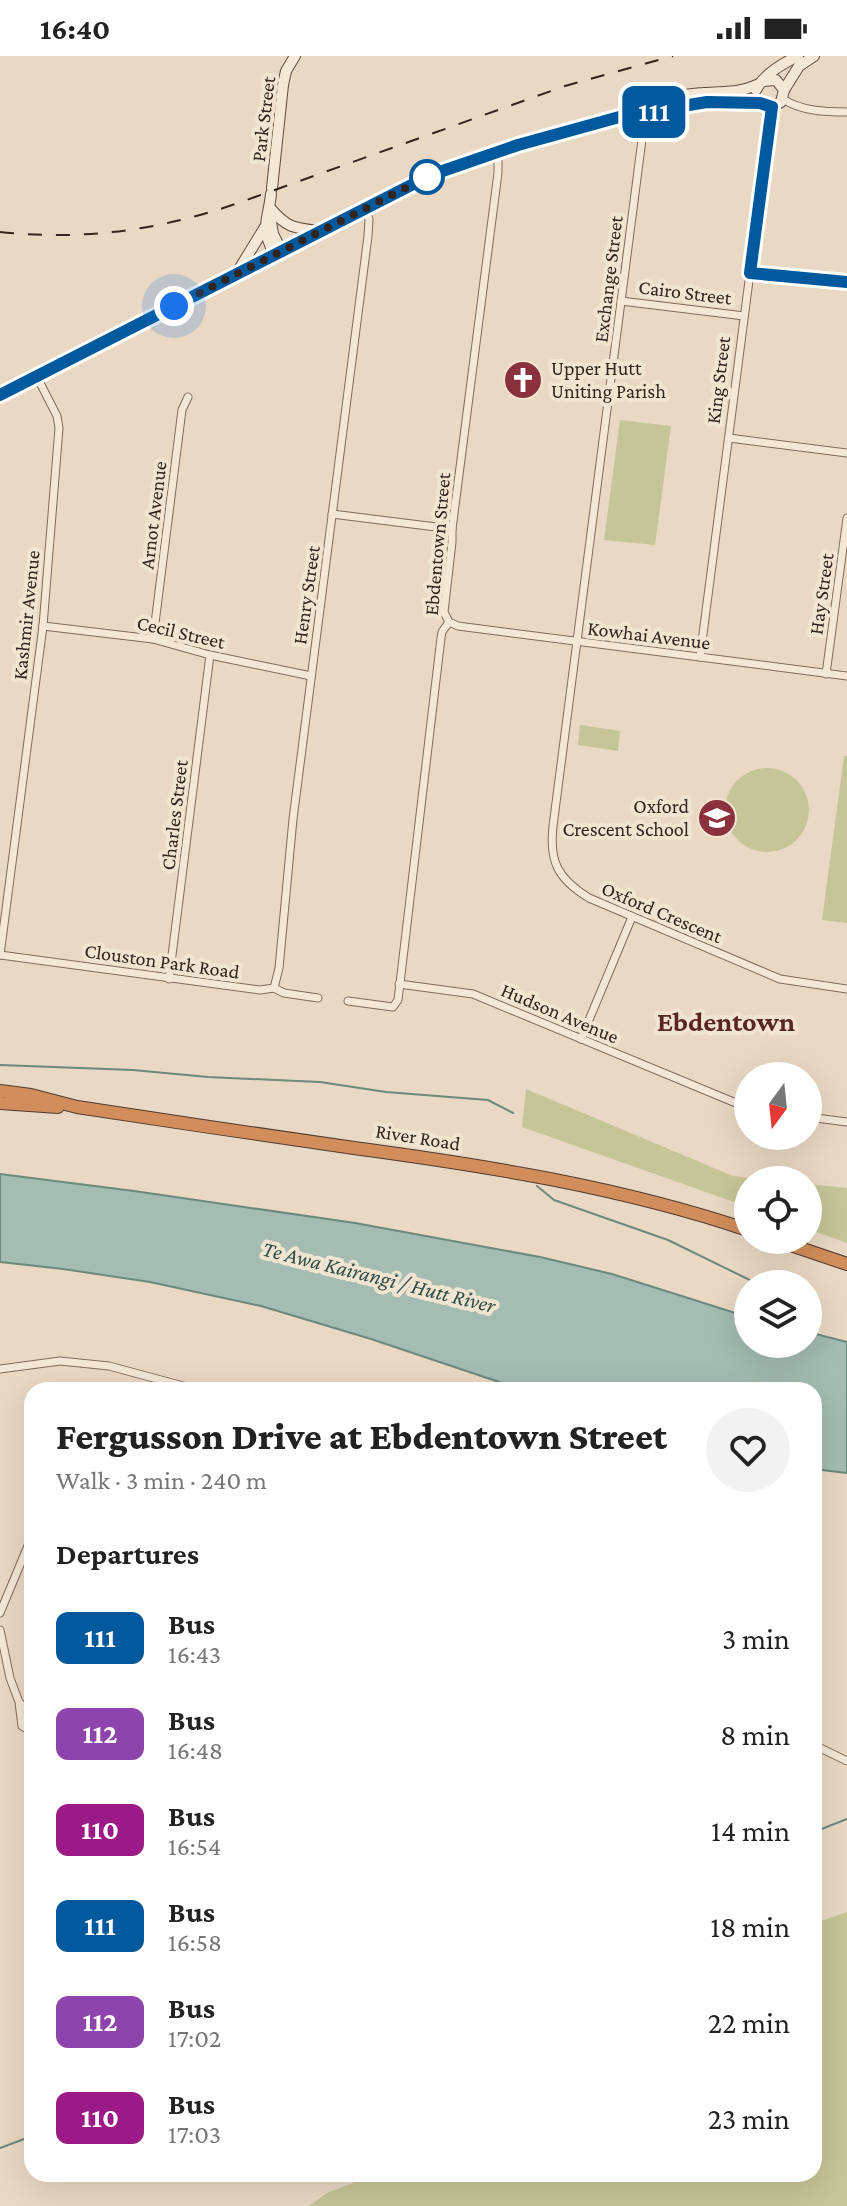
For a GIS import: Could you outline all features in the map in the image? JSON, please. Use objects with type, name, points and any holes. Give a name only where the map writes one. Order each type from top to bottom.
[{"type":"highway","name":"River Road","points":[[0,1091],[77,1107]]},
{"type":"highway","name":"River Road","points":[[0,1103],[77,1107],[556,1180],[674,1207],[734,1226]]},
{"type":"highway","points":[[817,1254],[847,1264]]},
{"type":"main road","name":"Park Street","points":[[278,252],[270,211],[283,85],[286,71],[295,56]]},
{"type":"main road","points":[[760,103],[756,96],[761,82],[780,65],[798,56]]},
{"type":"main road","points":[[0,395],[431,175],[495,153],[641,112],[707,102],[760,103],[772,107],[778,104],[799,66],[814,56]]},
{"type":"main road","points":[[641,112],[671,98],[730,93],[776,80],[784,94]]},
{"type":"main road","name":"King Street","points":[[750,273],[772,107]]},
{"type":"main road","name":"Park Street","points":[[237,273],[265,227],[270,211]]},
{"type":"main road","points":[[270,211],[292,228],[319,231]]},
{"type":"main road","points":[[265,227],[278,252]]},
{"type":"main road","points":[[750,273],[847,282]]},
{"type":"street","points":[[784,94],[791,104],[847,112]]},
{"type":"street","name":"Exchange Street","points":[[577,641],[643,132],[641,112]]},
{"type":"street","name":"Ebdentown Street","points":[[399,984],[441,638],[449,622],[444,612],[452,529],[498,173],[495,153]]},
{"type":"street","name":"Henry Street","points":[[274,988],[279,968],[283,902],[368,236],[369,219],[364,208]]},
{"type":"street","name":"King Street","points":[[700,657],[750,273]]},
{"type":"street","name":"Cairo Street","points":[[621,301],[744,316]]},
{"type":"street","name":"Kashmir Avenue","points":[[0,955],[43,626],[59,428],[57,416],[37,377]]},
{"type":"street","name":"Arnot Avenue","points":[[153,639],[182,410],[188,397]]},
{"type":"street","points":[[729,438],[847,453]]},
{"type":"street","points":[[332,514],[452,529]]},
{"type":"street","name":"Hay Street","points":[[826,674],[847,518]]},
{"type":"street","name":"Kowhai Avenue","points":[[449,622],[847,676]]},
{"type":"street","name":"Cecil Street","points":[[43,626],[153,639],[210,655],[311,676]]},
{"type":"street","name":"Oxford Crescent","points":[[577,641],[551,850],[559,871],[575,890],[589,898],[780,979],[847,989]]},
{"type":"street","name":"Charles Street","points":[[169,979],[210,655]]},
{"type":"street","points":[[581,1039],[632,917]]},
{"type":"street","name":"Clouston Park Road","points":[[0,955],[260,990],[274,988],[284,993],[318,998]]},
{"type":"street","points":[[348,1001],[393,1007],[398,1000],[399,984]]},
{"type":"street","name":"Hudson Avenue","points":[[399,984],[473,994],[734,1102]]},
{"type":"street","points":[[822,1119],[847,1122]]},
{"type":"street","points":[[0,1369],[60,1361],[109,1366],[168,1382]]},
{"type":"street","points":[[0,1613],[24,1555]]},
{"type":"street","points":[[0,1630],[24,1727]]},
{"type":"street","points":[[19,1702],[24,1707]]},
{"type":"street","points":[[822,1749],[847,1761]]},
{"type":"green space","points":[[620,420],[671,426],[655,545],[604,540]]},
{"type":"green space","points":[[580,725],[620,731],[618,751],[578,745]]},
{"type":"green space","points":[[844,756],[847,756],[847,923],[822,920]]},
{"type":"green space","points":[[767,768],[790,775],[802,787],[809,810],[802,833],[790,845],[767,852],[744,845],[732,833],[725,810],[732,787],[744,775]]},
{"type":"green space","points":[[526,1089],[734,1176],[734,1202],[522,1127]]},
{"type":"green space","points":[[822,1185],[847,1188],[847,1243],[822,1234]]},
{"type":"green space","points":[[847,1912],[847,2206],[309,2206],[327,2193],[355,2182],[822,2182],[822,1921]]},
{"type":"water","name":"Te Awa Kairangi / Hutt River","points":[[0,1174],[355,1223],[540,1257],[612,1274],[734,1313],[734,1358],[822,1358],[822,1336],[847,1342],[847,1473],[822,1470],[822,1382],[499,1382],[261,1306],[150,1282],[0,1262]]},
{"type":"waterway","points":[[0,1065],[320,1082],[386,1092],[488,1100],[513,1113]]},
{"type":"waterway","points":[[537,1186],[554,1200],[668,1240],[734,1272]]},
{"type":"waterway","points":[[822,1829],[847,1819]]},
{"type":"waterway","points":[[0,2148],[24,2139]]},
{"type":"railway","points":[[0,232],[92,234],[182,220],[241,202],[565,86],[673,56]]},
{"type":"bus line","name":"111","points":[[0,395],[431,175],[518,145],[623,116],[690,104],[760,103],[772,107],[750,273],[847,282]]},
{"type":"place","name":"Upper Hutt Uniting Parish","points":[[523,380]]},
{"type":"place","name":"Oxford Crescent School","points":[[717,818]]},
{"type":"district","name":"Ebdentown","points":[[726,1021]]},
{"type":"route","points":[[174,306],[431,175],[427,177]]}]
